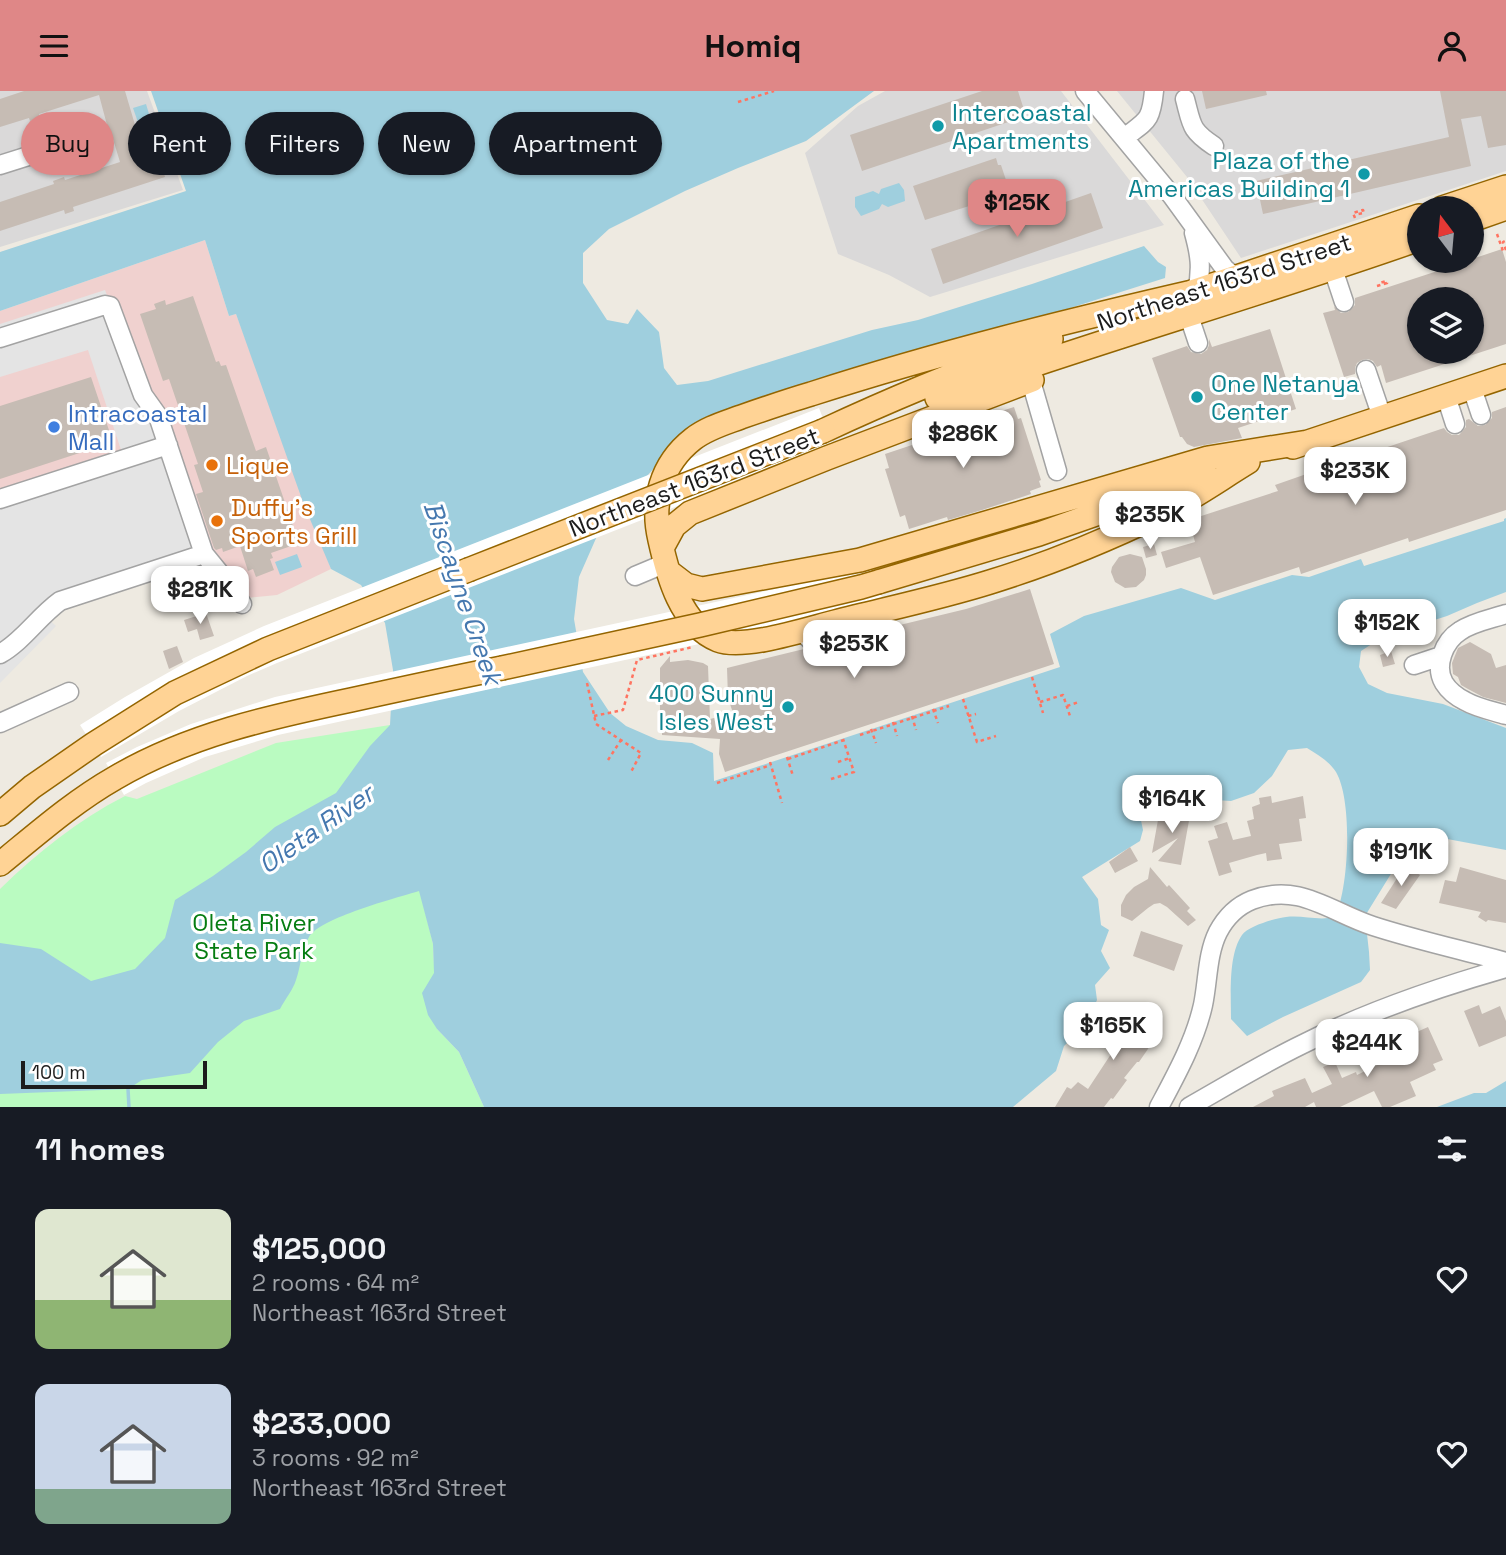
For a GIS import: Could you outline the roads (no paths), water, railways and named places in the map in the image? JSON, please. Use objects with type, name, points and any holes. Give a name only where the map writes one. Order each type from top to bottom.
[{"type":"main road","points":[[1479,196],[1506,187]]},
{"type":"main road","points":[[1484,216],[1506,208]]},
{"type":"main road","name":"Northeast 163rd Street","points":[[0,814],[32,787],[94,744],[176,693],[268,649],[824,431],[895,398],[1009,353],[1407,220]]},
{"type":"main road","points":[[1484,233],[1502,229]]},
{"type":"main road","points":[[824,431],[897,412],[1015,370],[1407,243]]},
{"type":"main road","points":[[1336,268],[1363,266],[1407,253]]},
{"type":"main road","points":[[1197,291],[1057,323],[912,363],[805,395],[699,434],[675,457],[664,475],[656,503],[665,561],[680,600],[691,619],[703,631],[718,640],[744,643],[809,638],[866,624],[1056,559],[1166,511],[1248,462]]},
{"type":"main road","points":[[665,561],[674,526],[690,513],[1113,349],[1159,323]]},
{"type":"main road","points":[[0,864],[56,818],[114,778],[196,740],[258,720],[851,590],[1039,534],[1506,376]]},
{"type":"main road","points":[[665,561],[686,585],[702,589],[860,560],[1208,459],[1312,440]]},
{"type":"street","points":[[1085,91],[1172,196],[1223,267],[1236,278]]},
{"type":"street","points":[[1124,138],[1150,117],[1154,91]]},
{"type":"street","points":[[1185,99],[1193,128],[1214,146]]},
{"type":"street","points":[[0,165],[21,158]]},
{"type":"street","points":[[1191,223],[1201,266],[1197,291]]},
{"type":"street","points":[[1336,268],[1344,302]]},
{"type":"street","points":[[0,338],[105,305],[110,306],[143,395],[158,416],[169,445],[204,554],[242,604]]},
{"type":"street","points":[[1188,313],[1198,343]]},
{"type":"street","points":[[1366,370],[1382,417]]},
{"type":"street","points":[[1031,381],[1057,471]]},
{"type":"street","points":[[1472,388],[1481,415]]},
{"type":"street","points":[[1446,396],[1455,424]]},
{"type":"street","points":[[1312,440],[1326,468]]},
{"type":"street","points":[[0,499],[169,445]]},
{"type":"street","points":[[0,654],[9,649],[47,610],[60,601],[204,554]]},
{"type":"street","points":[[635,576],[665,561]]},
{"type":"street","points":[[1506,614],[1461,630],[1453,636],[1441,656],[1443,681],[1449,689],[1468,703],[1506,715]]},
{"type":"street","points":[[1415,665],[1441,656]]},
{"type":"street","points":[[0,723],[69,692]]},
{"type":"street","points":[[1159,1107],[1195,1031],[1217,934],[1225,920],[1244,903],[1280,894],[1305,897],[1370,925],[1506,962]]},
{"type":"street","points":[[1189,1107],[1264,1064],[1339,1027],[1420,995],[1506,968]]},
{"type":"water","points":[[151,91],[874,91],[806,141],[685,191],[609,229],[583,253],[583,283],[607,320],[628,324],[637,309],[659,332],[664,368],[677,385],[708,381],[872,330],[918,320],[1144,246],[1166,267],[1165,278],[805,384],[713,416],[685,431],[601,527],[579,577],[574,619],[583,672],[610,713],[626,726],[658,740],[692,743],[713,753],[714,781],[1060,667],[1050,634],[1084,616],[1181,588],[1215,600],[1292,575],[1309,577],[1361,559],[1364,566],[1504,521],[1506,518],[1506,592],[1447,616],[1384,636],[1361,651],[1359,667],[1368,684],[1387,693],[1443,704],[1506,728],[1506,850],[1442,838],[1414,841],[1365,916],[1370,970],[1361,982],[1247,1036],[1231,1019],[1231,975],[1234,953],[1242,935],[1276,919],[1335,917],[1340,904],[1346,866],[1347,823],[1345,803],[1336,772],[1307,748],[1288,750],[1272,776],[1254,793],[1231,801],[1152,796],[1138,806],[1143,830],[1140,841],[1082,877],[1098,899],[1101,925],[1109,930],[1101,951],[1110,968],[1095,985],[1097,1000],[1079,1039],[1064,1046],[1056,1071],[1013,1107],[484,1107],[459,1052],[428,1015],[422,993],[434,973],[433,944],[419,891],[343,916],[316,930],[306,942],[295,984],[280,1009],[244,1021],[218,1042],[190,1073],[142,1080],[128,1089],[0,1094],[0,943],[41,949],[91,981],[135,969],[165,938],[175,900],[246,852],[275,827],[336,793],[370,746],[390,725],[393,670],[385,623],[361,585],[331,569],[304,505],[236,314],[229,316],[205,240],[0,311],[0,252],[186,191],[180,175],[231,175],[231,112],[158,112]]},
{"type":"water","points":[[146,104],[148,112],[134,112],[133,108]]},
{"type":"water","points":[[899,183],[904,190],[905,201],[888,207],[882,204],[879,209],[861,216],[855,207],[855,197],[873,191],[879,194],[881,189]]},
{"type":"water","points":[[297,554],[302,567],[280,575],[275,562]]},
{"type":"water","points":[[1506,1081],[1506,1107],[1437,1107],[1474,1093],[1486,1093]]},
{"type":"waterway","points":[[128,1089],[129,1107]]},
{"type":"tunnel","points":[[817,646],[823,654],[863,643],[863,634]]},
{"type":"place","name":"Intercoastal Apartments","points":[[938,126]]},
{"type":"place","name":"Plaza of the Americas Building 1","points":[[1364,174]]},
{"type":"place","name":"One Netanya Center","points":[[1197,397]]},
{"type":"place","name":"Intracoastal Mall","points":[[54,427]]},
{"type":"place","name":"Lique","points":[[212,465]]},
{"type":"place","name":"Duffy's Sports Grill","points":[[217,521]]},
{"type":"place","name":"400 Sunny Isles West","points":[[788,707]]},
{"type":"water label","name":"Biscayne Creek","points":[[463,593]]},
{"type":"water label","name":"Oleta River","points":[[316,829]]},
{"type":"park label","name":"Oleta River State Park","points":[[254,936]]}]
